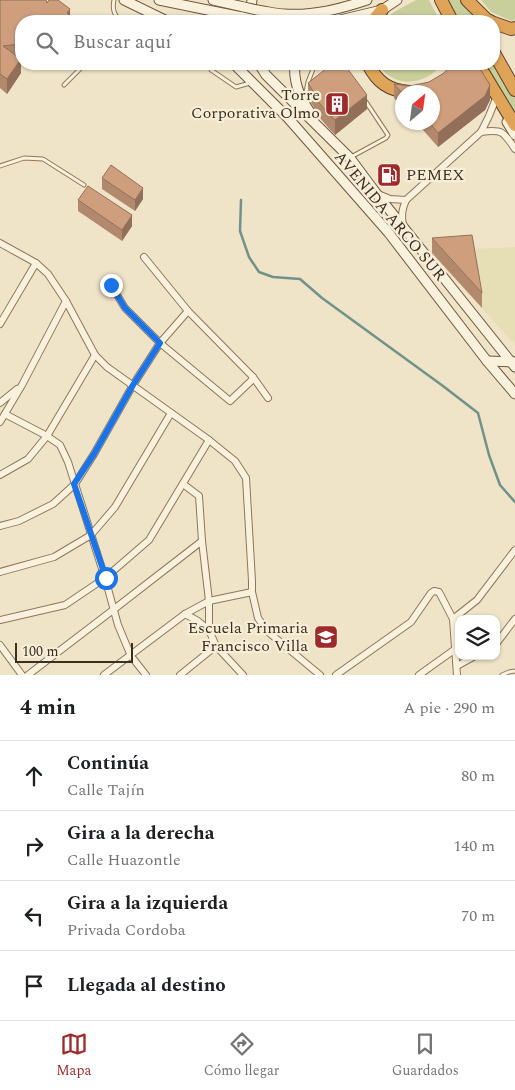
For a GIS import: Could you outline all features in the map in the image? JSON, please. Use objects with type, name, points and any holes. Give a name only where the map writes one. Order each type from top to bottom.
[{"type":"highway","points":[[436,0],[440,15]]},
{"type":"highway","points":[[441,0],[449,15]]},
{"type":"highway","points":[[463,0],[472,15]]},
{"type":"highway","points":[[467,0],[482,15]]},
{"type":"highway","points":[[378,15],[382,10]]},
{"type":"highway","points":[[500,25],[511,29],[515,28]]},
{"type":"highway","points":[[500,64],[515,90]]},
{"type":"highway","points":[[371,70],[375,77],[388,87],[395,90]]},
{"type":"highway","points":[[482,70],[515,125]]},
{"type":"main road","points":[[124,0],[155,15]]},
{"type":"main road","points":[[159,0],[244,15]]},
{"type":"main road","points":[[213,0],[248,15]]},
{"type":"main road","points":[[250,15],[252,0]]},
{"type":"main road","points":[[266,15],[327,12],[366,0]]},
{"type":"main road","points":[[367,15],[382,10],[398,0]]},
{"type":"main road","points":[[436,0],[445,15]]},
{"type":"main road","name":"AVENIDA ARCO SUR","points":[[241,70],[288,118],[388,232],[487,361],[515,394]]},
{"type":"main road","name":"AVENIDA ARCO SUR","points":[[263,70],[350,158],[514,364]]},
{"type":"main road","points":[[294,70],[296,84],[304,102],[325,132]]},
{"type":"main road","points":[[476,70],[515,135]]},
{"type":"main road","points":[[487,361],[514,364]]},
{"type":"street","points":[[403,226],[401,216],[406,200],[481,132],[494,101]]},
{"type":"street","points":[[481,132],[494,130],[502,132],[515,149]]},
{"type":"street","points":[[376,193],[390,199],[406,200]]},
{"type":"street","points":[[0,243],[36,263],[48,274],[66,301],[95,355],[107,367],[210,440],[235,461],[246,478],[252,592],[258,618],[267,631],[320,675]]},
{"type":"street","points":[[144,256],[188,310],[268,398]]},
{"type":"street","points":[[0,324],[36,263]]},
{"type":"street","points":[[111,285],[125,308],[160,343],[230,401],[252,379]]},
{"type":"street","points":[[0,422],[66,301]]},
{"type":"street","points":[[0,526],[19,521],[53,504],[74,484],[160,343],[188,310]]},
{"type":"street","points":[[0,475],[28,459],[48,436],[95,355]]},
{"type":"street","points":[[0,403],[22,384]]},
{"type":"street","points":[[0,572],[54,557],[91,534],[115,507],[171,413]]},
{"type":"street","points":[[5,414],[48,436],[60,445],[68,462],[106,578],[113,610],[131,656],[146,675]]},
{"type":"street","points":[[0,620],[65,605],[106,578],[149,540],[210,440]]},
{"type":"street","points":[[183,484],[199,496],[209,601],[209,630],[216,646],[243,675]]},
{"type":"street","points":[[28,675],[202,541]]},
{"type":"street","points":[[453,619],[477,600],[515,550]]},
{"type":"street","points":[[336,675],[410,622],[434,591],[439,592],[453,619],[457,675]]},
{"type":"street","points":[[104,675],[185,614],[209,601],[252,592]]},
{"type":"street","points":[[185,614],[209,630]]},
{"type":"street","points":[[500,639],[515,619]]},
{"type":"street","points":[[0,645],[22,675]]},
{"type":"street","points":[[180,675],[216,646]]},
{"type":"street","points":[[419,675],[454,650]]},
{"type":"street","points":[[457,666],[467,660]]},
{"type":"lane","points":[[114,0],[115,15]]},
{"type":"lane","points":[[64,85],[78,70]]},
{"type":"lane","points":[[211,70],[236,87],[254,82]]},
{"type":"lane","points":[[304,102],[313,70]]},
{"type":"lane","points":[[350,158],[386,138],[388,135],[364,99]]},
{"type":"lane","points":[[0,166],[24,158],[43,159],[84,185]]},
{"type":"lane","points":[[502,675],[515,671]]},
{"type":"shaded area","points":[[515,247],[515,345],[482,308],[472,249]]},
{"type":"green space","points":[[416,0],[429,0],[437,15],[391,15]]},
{"type":"green space","points":[[444,0],[462,0],[471,15],[453,15]]},
{"type":"green space","points":[[481,0],[515,0],[515,20],[512,21],[491,12]]},
{"type":"green space","points":[[382,70],[436,70],[427,77],[410,82],[392,78]]},
{"type":"green space","points":[[485,70],[499,70],[515,88],[515,120]]},
{"type":"building","points":[[0,0],[46,0],[47,3],[49,0],[58,0],[70,9],[67,13],[68,15],[15,15],[15,45],[3,46],[15,55],[15,68],[7,79],[0,74]]},
{"type":"building","points":[[324,70],[348,70],[367,95],[335,120],[316,99],[308,83]]},
{"type":"building","points":[[447,70],[481,70],[490,85],[485,96],[438,133],[436,130],[440,130],[440,85],[415,85],[429,82]]},
{"type":"building","points":[[111,165],[143,188],[135,200],[102,178]]},
{"type":"building","points":[[88,186],[132,215],[122,230],[78,200]]},
{"type":"building","points":[[472,235],[482,293],[432,238]]},
{"type":"waterway","points":[[241,200],[240,231],[249,257],[259,272],[273,277],[300,279],[322,298],[478,413],[489,455],[500,485],[515,502]]},
{"type":"place","name":"Torre Corporativa Olmo","points":[[337,104]]},
{"type":"place","name":"PEMEX","points":[[389,175]]},
{"type":"place","name":"Escuela Primaria Francisco Villa","points":[[326,637]]},
{"type":"route","points":[[106,578],[74,484],[160,343],[125,308],[111,285]]}]
